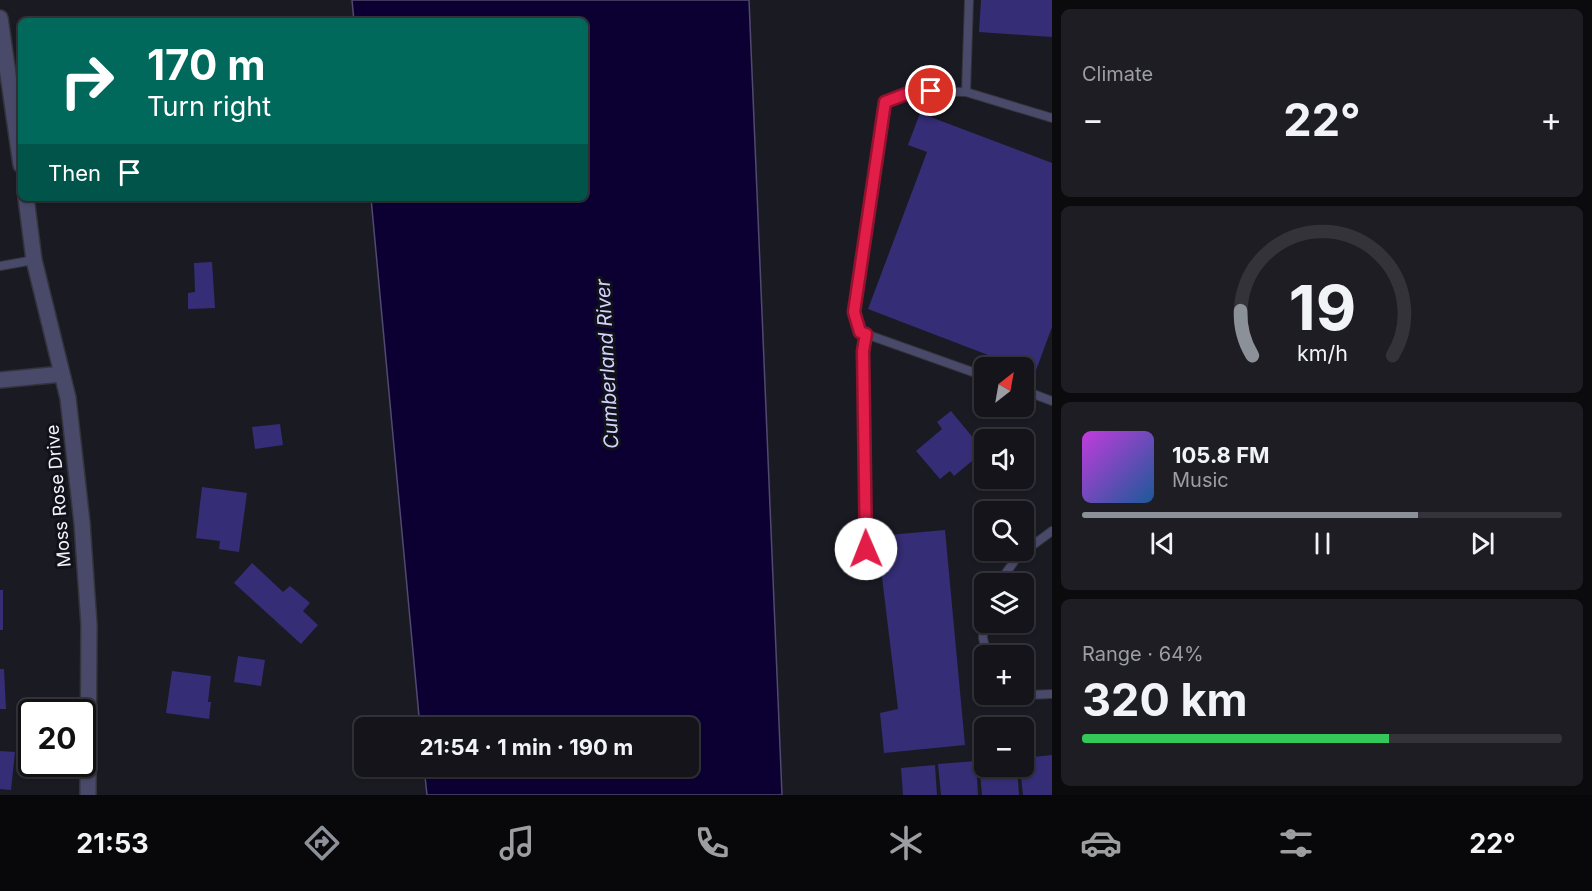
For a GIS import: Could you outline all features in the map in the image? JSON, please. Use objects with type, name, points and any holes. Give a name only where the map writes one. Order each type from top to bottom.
[{"type":"street","points":[[0,18],[18,144]]},
{"type":"street","name":"Moss Rose Drive","points":[[26,201],[34,260],[68,398],[82,523],[88,625],[88,795]]},
{"type":"street","points":[[0,380],[62,374]]},
{"type":"lane","points":[[966,92],[969,0]]},
{"type":"lane","points":[[974,372],[860,332],[854,312],[885,102],[914,91],[966,92],[1052,118]]},
{"type":"lane","points":[[0,266],[34,260]]},
{"type":"lane","points":[[866,334],[863,351],[866,549]]},
{"type":"lane","points":[[1034,394],[1052,401]]},
{"type":"lane","points":[[1006,573],[1018,556],[1052,531]]},
{"type":"lane","points":[[1034,695],[1052,694]]},
{"type":"water","name":"Cumberland River","points":[[352,0],[749,0],[782,795],[427,795],[425,777],[699,777],[699,717],[419,717],[371,201],[588,201],[588,18],[354,18]]},
{"type":"building","points":[[981,0],[1052,0],[1052,37],[979,32]]},
{"type":"building","points":[[920,113],[1052,163],[1052,327],[1035,373],[1034,357],[993,357],[868,309],[927,152],[908,145]]},
{"type":"building","points":[[212,262],[215,308],[188,309],[188,293],[195,292],[194,263]]},
{"type":"building","points":[[951,411],[974,439],[974,459],[954,476],[950,471],[940,479],[916,451],[942,429],[937,422]]},
{"type":"building","points":[[280,424],[283,445],[255,449],[252,427]]},
{"type":"building","points":[[202,487],[247,493],[239,552],[219,549],[220,541],[196,538]]},
{"type":"building","points":[[945,530],[965,745],[884,753],[880,713],[898,709],[877,536]]},
{"type":"building","points":[[252,563],[283,592],[290,586],[310,603],[303,611],[318,625],[301,644],[234,583]]},
{"type":"building","points":[[0,590],[3,590],[3,630],[0,630]]},
{"type":"building","points":[[238,656],[265,660],[261,686],[234,682]]},
{"type":"building","points":[[0,669],[4,669],[6,709],[0,709]]},
{"type":"building","points":[[172,671],[211,676],[209,719],[166,713]]},
{"type":"building","points":[[0,751],[15,752],[11,790],[0,789]]},
{"type":"building","points":[[1052,755],[1052,795],[1023,795],[1021,777],[1034,777],[1034,757]]},
{"type":"building","points":[[974,761],[974,777],[977,777],[978,795],[941,795],[938,764]]},
{"type":"building","points":[[935,765],[937,795],[903,795],[901,768]]},
{"type":"building","points":[[980,777],[1018,777],[1019,795],[982,795]]},
{"type":"route","points":[[866,549],[863,351],[866,334],[860,332],[854,312],[885,102],[914,91],[931,91]]}]
